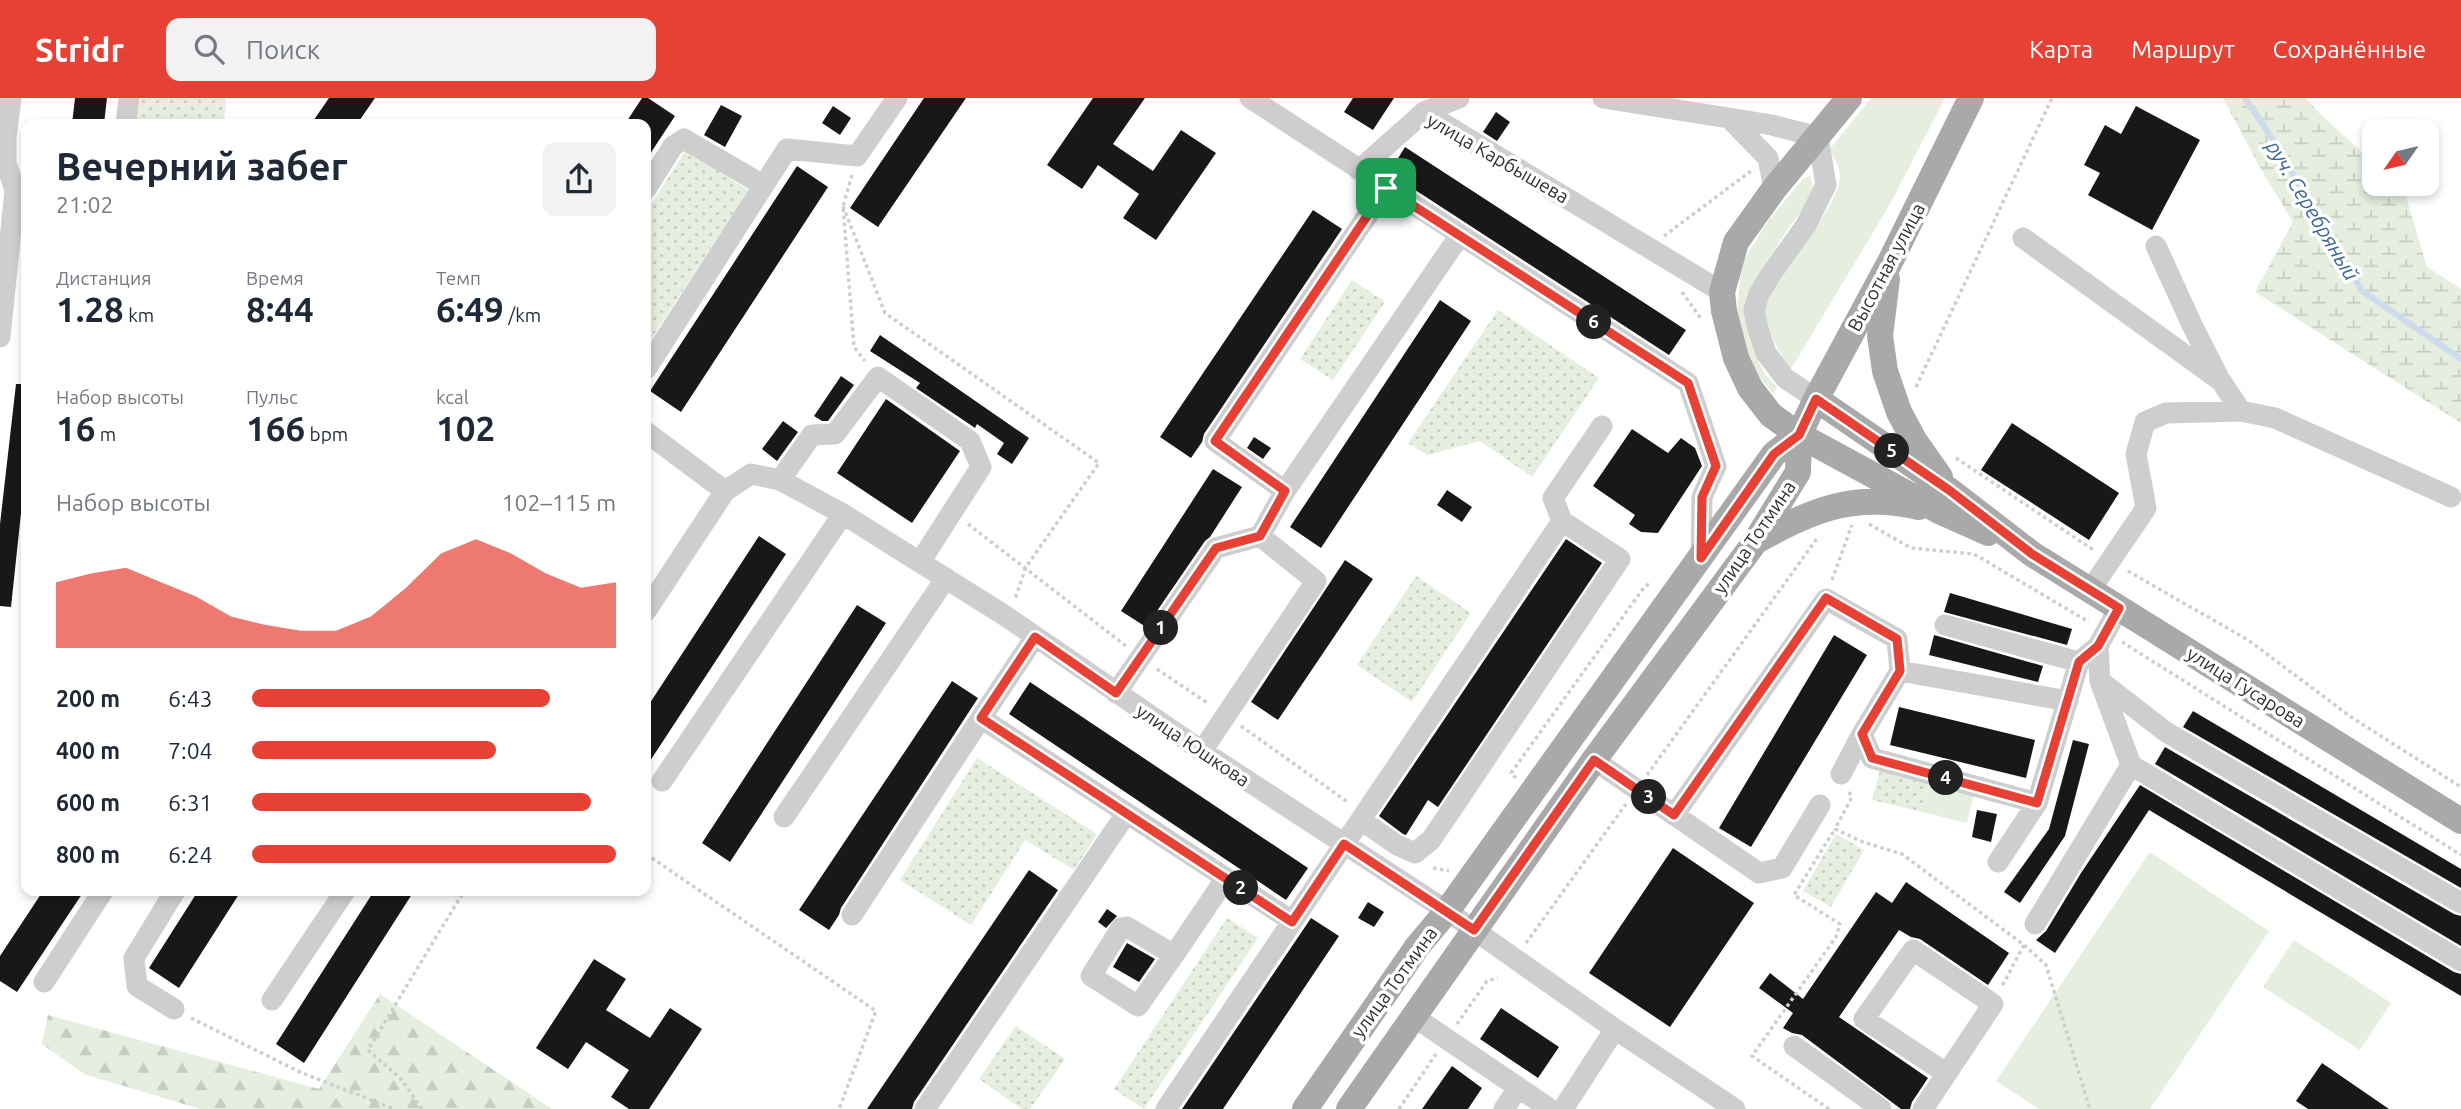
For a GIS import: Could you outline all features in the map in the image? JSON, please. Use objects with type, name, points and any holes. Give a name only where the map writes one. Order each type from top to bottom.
[{"type":"main road","points":[[1849,98],[1774,189],[1736,242],[1722,292],[1724,310],[1736,358],[1751,388],[1771,415],[1799,435],[1945,501]]},
{"type":"main road","name":"Высотная улица","points":[[1799,435],[1890,262],[1971,98]]},
{"type":"main road","points":[[1890,262],[1880,336],[1885,371],[1899,412],[1945,501]]},
{"type":"main road","points":[[1816,399],[1945,501]]},
{"type":"main road","name":"улица Тотмина","points":[[1305,1109],[1418,947],[1447,911],[1774,454],[1799,435]]},
{"type":"main road","name":"улица Тотмина","points":[[1349,1109],[1594,760],[1755,542],[1798,472],[1799,435]]},
{"type":"main road","points":[[1755,542],[1799,518],[1853,501],[1945,501]]},
{"type":"main road","name":"улица Гусарова","points":[[1945,501],[2091,589],[2461,821]]},
{"type":"street","points":[[0,337],[21,195],[6,163],[3,138],[11,98]]},
{"type":"street","points":[[127,119],[129,98]]},
{"type":"street","points":[[651,359],[787,149],[857,156],[897,98]]},
{"type":"street","points":[[1250,98],[1688,383],[1716,466],[1702,497],[1701,558]]},
{"type":"street","points":[[1424,112],[1459,98]]},
{"type":"street","points":[[1604,98],[1772,125],[1818,137],[1826,185],[1806,225],[1770,274],[1759,294],[1755,310],[1766,353],[1786,378],[1816,399]]},
{"type":"street","name":"улица Карбышева","points":[[1359,170],[1424,112],[1722,292]]},
{"type":"street","points":[[1730,119],[1768,158],[1774,189]]},
{"type":"street","points":[[651,181],[673,146],[684,139],[763,185]]},
{"type":"street","points":[[1285,491],[1215,441],[1386,188]]},
{"type":"street","points":[[1116,693],[1216,548],[1260,536],[1285,491],[1460,235]]},
{"type":"street","points":[[2023,238],[2221,381]]},
{"type":"street","points":[[2156,246],[2193,327],[2221,381],[2241,411]]},
{"type":"street","points":[[780,480],[812,435],[835,434],[878,377],[971,441],[981,467],[920,562]]},
{"type":"street","points":[[2091,589],[2146,508],[2136,454],[2145,422],[2166,413],[2241,411],[2275,418],[2451,497]]},
{"type":"street","points":[[1361,820],[1415,853],[1431,840],[1620,559],[1562,521],[1553,498],[1602,426]]},
{"type":"street","points":[[651,436],[724,491]]},
{"type":"street","name":"улица Юшкова","points":[[651,603],[724,491],[751,474],[780,480],[843,514],[946,578],[1202,751],[1447,911],[1735,1109]]},
{"type":"street","points":[[662,781],[843,514]]},
{"type":"street","points":[[1166,1109],[1562,521]]},
{"type":"street","points":[[1202,751],[1316,581],[1260,536]]},
{"type":"street","points":[[784,817],[946,578]]},
{"type":"street","points":[[1674,815],[1826,598],[1897,639],[1900,671],[1841,774]]},
{"type":"street","points":[[1998,862],[2037,803],[2079,662],[2098,646],[2119,608]]},
{"type":"street","points":[[1945,625],[2079,662]]},
{"type":"street","points":[[852,915],[1035,637]]},
{"type":"street","points":[[2098,646],[2100,681],[2131,765],[2461,961]]},
{"type":"street","points":[[1900,671],[2068,701]]},
{"type":"street","points":[[2100,681],[2166,732],[2461,903]]},
{"type":"street","points":[[981,718],[1292,922]]},
{"type":"street","points":[[1862,734],[1872,758],[2037,803]]},
{"type":"street","points":[[1594,760],[1759,873],[1782,868],[1820,804]]},
{"type":"street","points":[[2035,924],[2131,765]]},
{"type":"street","points":[[925,1109],[1126,814]]},
{"type":"street","points":[[1174,956],[1226,878]]},
{"type":"street","points":[[44,982],[100,896]]},
{"type":"street","points":[[172,896],[134,958],[137,986],[174,1009]]},
{"type":"street","points":[[272,1000],[342,896]]},
{"type":"street","points":[[1923,1109],[1993,1004],[1913,950],[1864,1019],[1946,1073]]},
{"type":"street","points":[[1413,1016],[1550,1109]]},
{"type":"street","points":[[1563,1109],[1615,1029]]},
{"type":"street","points":[[1794,1046],[1881,1109]]},
{"type":"street","points":[[1504,1109],[1518,1088]]},
{"type":"path","points":[[1914,394],[1917,382],[2052,98]]},
{"type":"path","points":[[857,156],[844,206],[854,347],[878,377]]},
{"type":"path","points":[[1649,247],[1768,158]]},
{"type":"path","points":[[844,206],[885,313],[1099,463],[1026,567]]},
{"type":"path","points":[[1679,288],[1709,329]]},
{"type":"path","points":[[1952,456],[2110,561],[2248,640],[2351,717],[2461,787]]},
{"type":"path","points":[[1837,566],[1855,517]]},
{"type":"path","points":[[1519,780],[1511,773],[1645,586]]},
{"type":"path","points":[[2347,723],[2351,717]]},
{"type":"path","points":[[2317,766],[2321,761]]},
{"type":"path","points":[[1829,1109],[1752,1056],[1836,937],[1840,924],[1794,895],[1852,797],[1841,774]]},
{"type":"path","points":[[1835,829],[1863,842],[1902,854],[2024,945],[2046,965],[2090,1109]]},
{"type":"path","points":[[651,857],[876,1011],[839,1109]]},
{"type":"path","points":[[1433,868],[1451,872]]},
{"type":"path","points":[[422,1109],[401,1079],[368,1050],[461,896]]},
{"type":"path","points":[[1993,1004],[2024,945]]},
{"type":"path","points":[[174,1009],[300,1072],[394,1109]]},
{"type":"green space","points":[[140,98],[226,98],[224,119],[138,119]]},
{"type":"green space","points":[[1871,98],[1945,98],[1889,206],[1791,369],[1768,326],[1765,299],[1772,285],[1818,225],[1834,197],[1840,174],[1829,150]]},
{"type":"green space","points":[[2223,98],[2306,98],[2362,152],[2362,196],[2406,196],[2427,267],[2461,289],[2461,423],[2255,292],[2293,222]]},
{"type":"green space","points":[[686,150],[748,190],[651,339],[651,204]]},
{"type":"green space","points":[[1810,175],[1813,189],[1805,207],[1762,269],[1749,295],[1754,351],[1764,373],[1777,387],[1773,394],[1757,374],[1742,345],[1737,313],[1740,278],[1743,262],[1768,221],[1803,179]]},
{"type":"green space","points":[[1352,280],[1385,302],[1333,380],[1300,359]]},
{"type":"green space","points":[[1498,310],[1599,378],[1532,477],[1480,441],[1427,455],[1408,443]]},
{"type":"green space","points":[[1416,576],[1471,613],[1412,702],[1357,665]]},
{"type":"green space","points":[[977,758],[1097,834],[1074,870],[1025,840],[971,925],[900,880]]},
{"type":"green space","points":[[1880,770],[1930,782],[1922,812],[1872,800]]},
{"type":"green space","points":[[1930,782],[1974,792],[1967,823],[1922,812]]},
{"type":"green space","points":[[1836,834],[1864,850],[1831,907],[1803,891]]},
{"type":"green space","points":[[2150,852],[2269,931],[2150,1109],[2039,1109],[1996,1081]]},
{"type":"green space","points":[[1227,918],[1258,938],[1144,1109],[1114,1089]]},
{"type":"green space","points":[[2294,940],[2391,1003],[2360,1050],[2263,987]]},
{"type":"green space","points":[[380,994],[552,1109],[200,1109],[84,1074],[42,1044],[48,1015],[319,1089]]},
{"type":"green space","points":[[1016,1026],[1065,1059],[1030,1109],[1022,1109],[979,1079]]},
{"type":"building","points":[[75,98],[107,98],[105,119],[73,119]]},
{"type":"building","points":[[329,98],[375,98],[360,119],[314,119]]},
{"type":"building","points":[[642,98],[648,98],[675,116],[651,152],[651,119],[628,119]]},
{"type":"building","points":[[924,98],[966,98],[878,227],[850,208]]},
{"type":"building","points":[[1093,98],[1145,98],[1113,144],[1153,171],[1181,130],[1216,153],[1156,240],[1123,218],[1139,194],[1098,165],[1082,189],[1047,165]]},
{"type":"building","points":[[1353,98],[1394,98],[1373,130],[1344,112]]},
{"type":"building","points":[[721,105],[742,116],[725,147],[704,135]]},
{"type":"building","points":[[833,106],[851,118],[840,135],[822,123]]},
{"type":"building","points":[[2136,106],[2200,140],[2152,230],[2088,195],[2100,173],[2084,165],[2105,125],[2121,134]]},
{"type":"building","points":[[1496,112],[1510,122],[1497,141],[1483,132]]},
{"type":"building","points":[[1405,147],[1686,330],[1669,355],[1389,173]]},
{"type":"building","points":[[797,166],[828,187],[681,412],[651,389]]},
{"type":"building","points":[[1313,210],[1342,229],[1204,434],[1191,458],[1160,437]]},
{"type":"building","points":[[1440,300],[1471,321],[1321,548],[1290,527]]},
{"type":"building","points":[[880,335],[1029,438],[1012,464],[997,454],[1004,443],[977,424],[975,428],[916,388],[920,383],[870,351]]},
{"type":"building","points":[[841,376],[854,385],[828,421],[822,421],[814,416]]},
{"type":"building","points":[[16,384],[21,384],[21,513],[11,607],[0,606],[0,524]]},
{"type":"building","points":[[886,399],[960,451],[912,523],[837,473]]},
{"type":"building","points":[[783,421],[798,432],[777,461],[762,449]]},
{"type":"building","points":[[2012,423],[2119,493],[2089,540],[1981,470]]},
{"type":"building","points":[[1632,429],[1668,453],[1681,438],[1695,448],[1702,466],[1658,533],[1641,532],[1629,524],[1635,515],[1593,486]]},
{"type":"building","points":[[1254,437],[1271,448],[1263,459],[1247,448]]},
{"type":"building","points":[[1213,469],[1242,487],[1146,627],[1121,611]]},
{"type":"building","points":[[1447,490],[1472,507],[1462,522],[1437,505]]},
{"type":"building","points":[[759,536],[786,554],[651,759],[651,701]]},
{"type":"building","points":[[1566,539],[1602,563],[1438,807],[1428,800],[1406,835],[1403,834],[1379,816]]},
{"type":"building","points":[[1345,560],[1373,579],[1278,720],[1251,702]]},
{"type":"building","points":[[1950,593],[2072,629],[2067,645],[1944,612]]},
{"type":"building","points":[[857,605],[886,623],[730,862],[702,843]]},
{"type":"building","points":[[1834,635],[1867,655],[1751,847],[1719,828]]},
{"type":"building","points":[[1934,635],[2043,666],[2038,682],[1929,655]]},
{"type":"building","points":[[952,681],[978,698],[829,930],[799,910]]},
{"type":"building","points":[[1030,682],[1308,868],[1286,900],[1009,714]]},
{"type":"building","points":[[1899,707],[2035,740],[2026,778],[1890,745]]},
{"type":"building","points":[[2193,711],[2461,869],[2461,888],[2183,727]]},
{"type":"building","points":[[2073,740],[2089,744],[2065,836],[2020,903],[2004,892],[2049,829]]},
{"type":"building","points":[[2165,747],[2461,916],[2461,946],[2155,764]]},
{"type":"building","points":[[2140,785],[2461,974],[2461,996],[2149,810],[2055,953],[2036,940],[2046,931]]},
{"type":"building","points":[[1977,810],[1997,814],[1991,842],[1972,837]]},
{"type":"building","points":[[1673,848],[1754,903],[1670,1027],[1589,973]]},
{"type":"building","points":[[1029,870],[1058,890],[914,1102],[912,1109],[867,1109]]},
{"type":"building","points":[[1906,882],[2009,953],[1988,985],[1920,939],[1899,930],[1839,1017],[1928,1078],[1910,1109],[1901,1109],[1802,1035],[1783,1028],[1793,1013],[1759,988],[1770,973],[1803,999],[1876,892],[1892,903]]},
{"type":"building","points":[[40,896],[81,896],[17,992],[0,981],[0,956]]},
{"type":"building","points":[[195,896],[238,896],[179,988],[149,968]]},
{"type":"building","points":[[371,896],[411,896],[304,1063],[276,1044]]},
{"type":"building","points":[[1368,902],[1384,912],[1374,927],[1358,918]]},
{"type":"building","points":[[1107,909],[1117,916],[1106,928],[1098,922]]},
{"type":"building","points":[[1311,918],[1339,936],[1223,1109],[1182,1109]]},
{"type":"building","points":[[1127,943],[1155,959],[1139,982],[1113,967]]},
{"type":"building","points":[[594,959],[626,979],[606,1010],[650,1038],[670,1008],[702,1029],[649,1109],[629,1109],[611,1097],[629,1070],[586,1042],[568,1069],[536,1048]]},
{"type":"building","points":[[1501,1008],[1559,1047],[1538,1078],[1480,1039]]},
{"type":"building","points":[[2322,1063],[2389,1109],[2308,1109],[2296,1101]]},
{"type":"building","points":[[1452,1066],[1482,1088],[1468,1109],[1422,1109]]},
{"type":"waterway","name":"руч. Серебряный","points":[[2245,98],[2273,140],[2362,291],[2461,359]]},
{"type":"route","points":[[1386,188],[1688,383],[1716,466],[1702,497],[1701,558],[1774,454],[1799,435],[1816,399],[1949,490],[2032,554],[2119,608],[2098,646],[2079,662],[2037,803],[1872,758],[1862,734],[1900,671],[1897,639],[1826,598],[1674,815],[1594,760],[1474,930],[1344,844],[1292,922],[981,718],[1035,637],[1116,693],[1216,548],[1260,536],[1285,491],[1215,441],[1386,188]]}]
